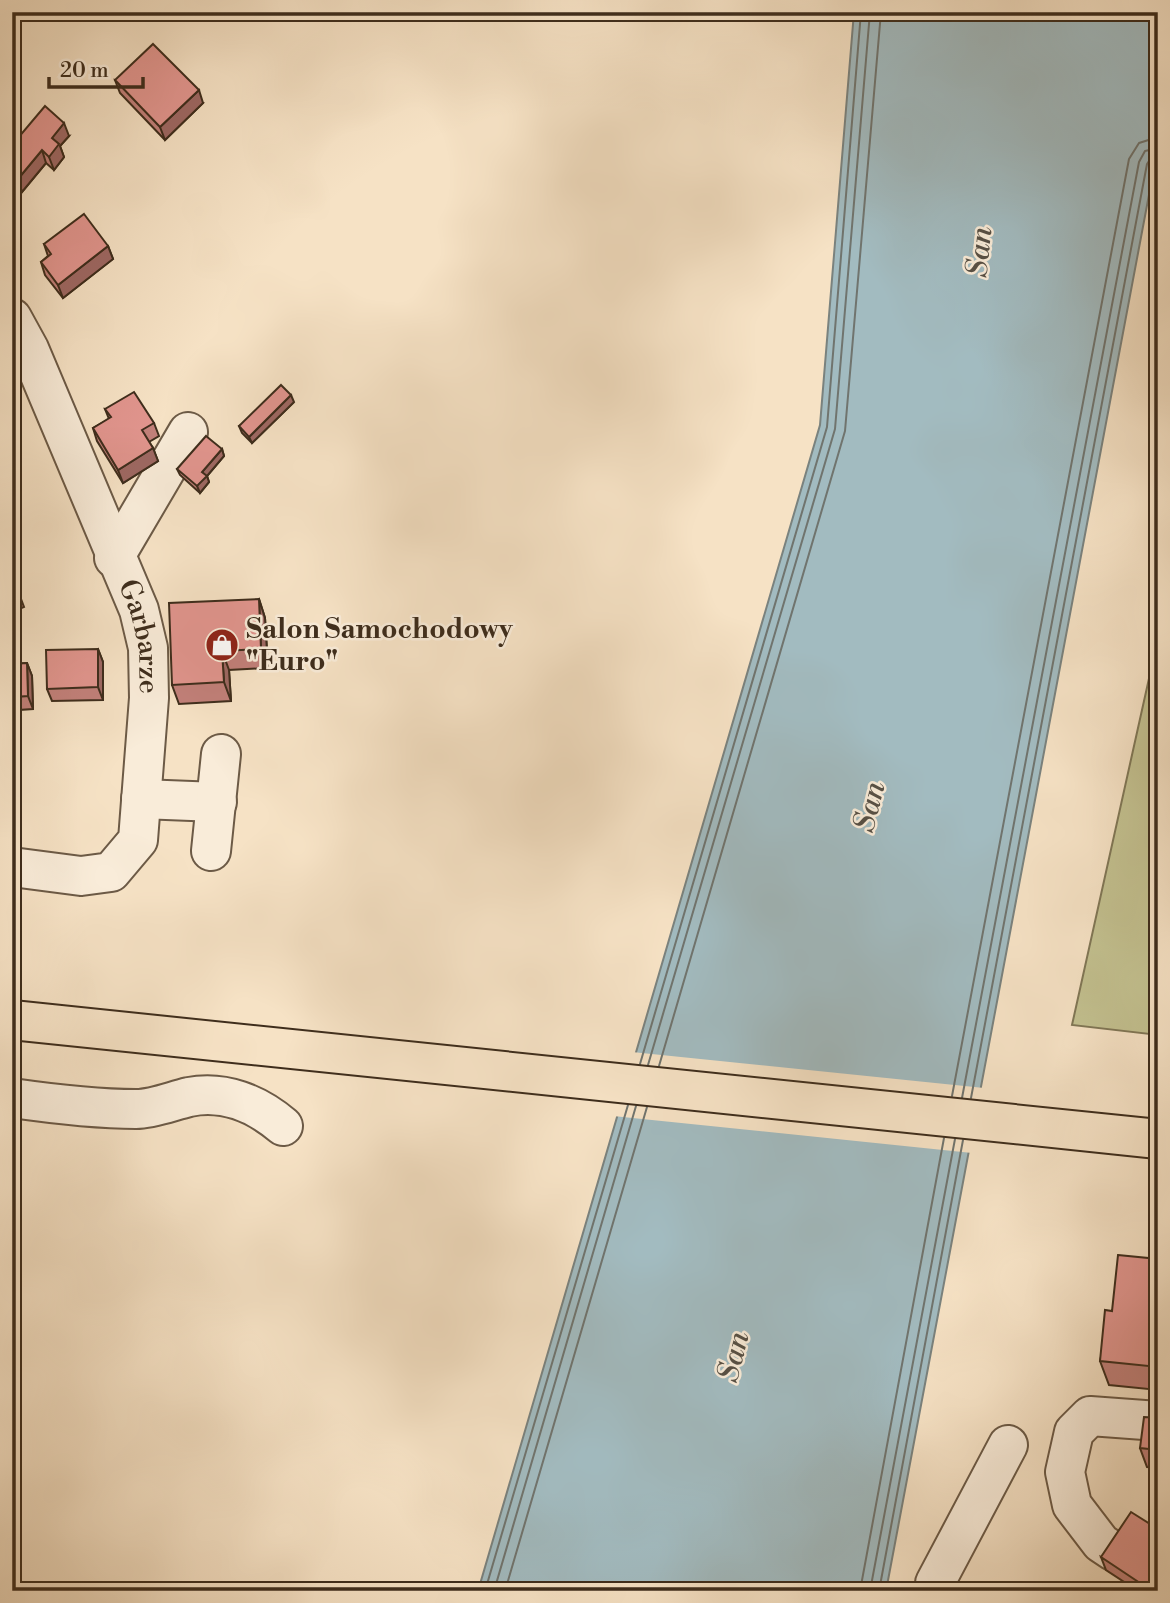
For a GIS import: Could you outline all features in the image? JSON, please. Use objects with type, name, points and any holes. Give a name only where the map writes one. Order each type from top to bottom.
[{"type":"main road","points":[[12,1020],[1158,1139]]},
{"type":"street","name":"Garbarze","points":[[12,318],[29,349],[114,558],[139,610],[148,648],[149,698],[138,840],[111,872],[81,876],[12,867]]},
{"type":"street","points":[[114,558],[188,432]]},
{"type":"street","points":[[211,851],[221,754]]},
{"type":"street","points":[[141,799],[217,802]]},
{"type":"street","points":[[12,1098],[85,1108],[141,1109],[193,1096],[237,1098],[266,1111],[283,1126]]},
{"type":"street","points":[[1113,1552],[1101,1544],[1072,1505],[1065,1472],[1074,1432],[1090,1416],[1158,1421]]},
{"type":"street","points":[[937,1591],[935,1583],[1008,1445]]},
{"type":"shaded area","points":[[1158,638],[1158,1035],[1072,1025]]},
{"type":"water","name":"San","points":[[854,12],[1158,12],[1158,147],[886,1591],[478,1591],[820,425]]},
{"type":"pier","points":[[632,1052],[984,1088],[972,1153],[613,1116]]},
{"type":"building","points":[[153,44],[199,90],[160,127],[115,80]]},
{"type":"building","points":[[45,106],[64,123],[52,138],[59,144],[49,157],[42,150],[18,179],[12,175],[12,145]]},
{"type":"building","points":[[84,214],[108,246],[58,285],[41,262],[51,254],[44,244]]},
{"type":"building","points":[[281,385],[291,395],[249,437],[239,426]]},
{"type":"building","points":[[134,392],[154,423],[142,430],[153,448],[118,470],[93,428],[111,417],[105,409]]},
{"type":"building","points":[[206,436],[222,449],[202,472],[207,476],[197,486],[177,469]]},
{"type":"building","points":[[12,575],[20,594],[12,597]]},
{"type":"building","name":"Salon Samochodowy \"Euro\"","points":[[259,599],[261,649],[222,651],[224,682],[172,685],[169,603]]},
{"type":"building","points":[[98,649],[98,687],[47,689],[46,650]]},
{"type":"building","points":[[27,663],[28,696],[15,697],[15,709],[12,709],[12,664]]},
{"type":"building","points":[[1118,1255],[1158,1259],[1158,1367],[1100,1361],[1105,1310],[1112,1311]]},
{"type":"building","points":[[1144,1417],[1158,1418],[1158,1450],[1140,1448]]},
{"type":"building","points":[[1131,1512],[1158,1529],[1158,1591],[1152,1591],[1101,1557]]},
{"type":"place","name":"Salon Samochodowy \"Euro\"","points":[[222,645]]}]
